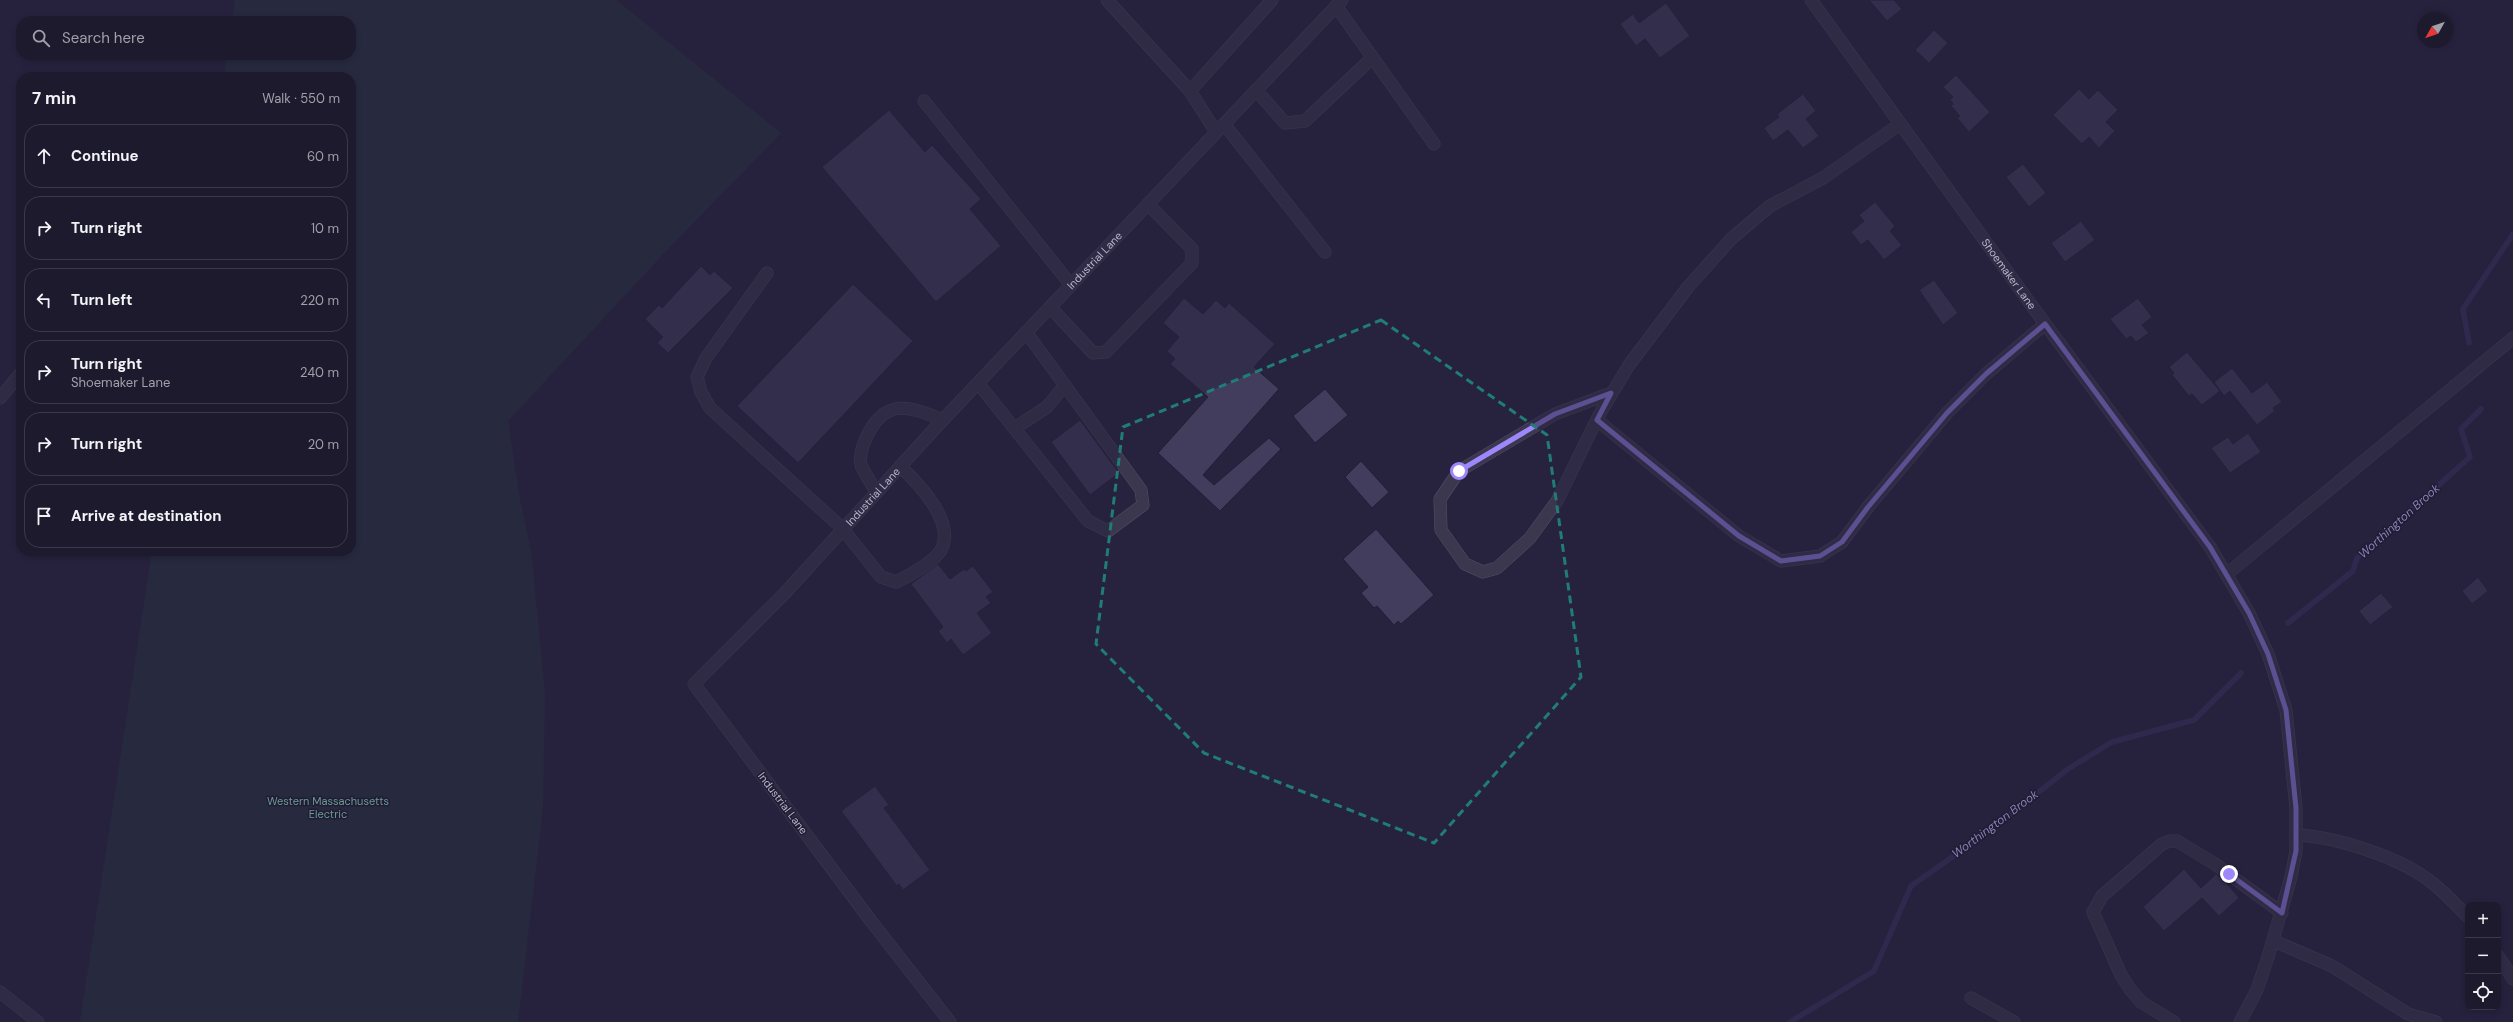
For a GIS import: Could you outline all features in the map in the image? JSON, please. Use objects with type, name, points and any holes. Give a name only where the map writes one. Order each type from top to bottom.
[{"type":"street","points":[[1107,0],[1190,92],[1325,252]]},
{"type":"street","points":[[1190,92],[1272,0]]},
{"type":"street","name":"Shoemaker Lane","points":[[1811,0],[2045,324],[2134,442],[2227,574],[2249,613],[2268,654],[2286,710],[2296,808],[2296,835],[2292,872],[2274,941],[2257,990],[2240,1022]]},
{"type":"street","points":[[1339,2],[1372,58],[1434,144]]},
{"type":"street","name":"Industrial Lane","points":[[950,1022],[871,921],[694,684],[785,593],[842,528],[943,420],[1339,2]]},
{"type":"street","points":[[1256,90],[1285,123],[1305,121],[1372,58]]},
{"type":"street","points":[[924,101],[1071,285]]},
{"type":"street","points":[[1611,393],[1555,414],[1459,471],[1440,499],[1441,530],[1465,564],[1482,572],[1497,568],[1530,538],[1557,501],[1611,393],[1640,349],[1688,287],[1741,229],[1770,206],[1823,178],[1900,124]]},
{"type":"street","points":[[1050,307],[1093,353],[1106,352],[1192,264],[1192,249],[1148,204]]},
{"type":"street","points":[[767,273],[706,358],[697,377],[701,392],[710,408],[842,528],[881,577],[896,582],[915,573],[941,550],[944,532],[935,509],[921,487],[900,466]]},
{"type":"street","points":[[1597,420],[1739,536],[1781,561],[1820,556],[1842,542],[1868,507],[1947,413],[1986,374],[2045,324]]},
{"type":"street","points":[[978,383],[1088,521],[1108,531],[1143,505],[1140,490],[1026,332]]},
{"type":"street","points":[[2227,574],[2513,338]]},
{"type":"street","points":[[0,398],[16,379]]},
{"type":"street","points":[[1015,428],[1047,408],[1064,385]]},
{"type":"street","points":[[876,492],[861,464],[862,446],[870,430],[880,416],[895,408],[914,408],[943,420]]},
{"type":"street","points":[[2296,835],[2320,836],[2348,842],[2415,872],[2434,884],[2465,914]]},
{"type":"street","points":[[2174,1022],[2141,1002],[2121,975],[2092,912],[2102,896],[2162,844],[2177,842],[2215,864],[2282,913]]},
{"type":"street","points":[[2274,941],[2332,966],[2408,1014],[2436,1022]]},
{"type":"street","points":[[2501,961],[2513,979]]},
{"type":"street","points":[[0,992],[38,1022]]},
{"type":"street","points":[[1971,998],[2014,1022]]},
{"type":"highlighted area","points":[[1381,320],[1547,435],[1581,677],[1434,843],[1204,753],[1096,644],[1123,427]]},
{"type":"green space","name":"Western Massachusetts Electric","points":[[235,0],[616,0],[781,133],[668,249],[508,421],[520,500],[531,551],[545,694],[543,807],[518,1022],[80,1022],[151,556],[356,556],[356,72],[225,72],[226,60],[356,60],[356,16],[233,16]]},
{"type":"building","points":[[1869,0],[1894,0],[1902,9],[1887,21]]},
{"type":"building","points":[[1666,3],[1690,36],[1660,58],[1645,39],[1636,46],[1620,24],[1633,14],[1639,23]]},
{"type":"building","points":[[1934,30],[1948,43],[1929,63],[1915,50]]},
{"type":"building","points":[[1956,75],[1990,112],[1969,132],[1957,118],[1960,116],[1951,106],[1953,104],[1950,100],[1953,97],[1943,87]]},
{"type":"building","points":[[2079,89],[2089,99],[2098,90],[2118,110],[2106,122],[2115,131],[2099,148],[2089,137],[2082,144],[2053,115]]},
{"type":"building","points":[[1803,94],[1816,111],[1806,119],[1819,136],[1803,148],[1788,130],[1773,141],[1764,128],[1779,117],[1777,114]]},
{"type":"building","points":[[889,110],[925,152],[932,145],[981,199],[970,209],[1001,246],[936,302],[822,167]]},
{"type":"building","points":[[2023,164],[2046,193],[2029,207],[2006,177]]},
{"type":"building","points":[[1875,202],[1895,226],[1890,231],[1902,245],[1884,260],[1868,240],[1861,245],[1851,232],[1864,221],[1859,215]]},
{"type":"building","points":[[2081,221],[2095,240],[2065,262],[2051,243]]},
{"type":"building","points":[[701,266],[710,275],[714,271],[733,288],[668,353],[657,343],[663,337],[645,319],[659,305],[662,308]]},
{"type":"building","points":[[1934,280],[1958,313],[1943,325],[1919,290]]},
{"type":"building","points":[[853,284],[913,341],[798,463],[737,406]]},
{"type":"building","points":[[1184,298],[1203,314],[1216,300],[1225,308],[1229,303],[1275,344],[1254,367],[1279,389],[1203,475],[1214,485],[1269,438],[1281,449],[1220,511],[1158,453],[1208,397],[1170,364],[1175,359],[1167,351],[1179,337],[1163,323]]},
{"type":"building","points":[[2138,298],[2152,317],[2142,325],[2149,333],[2136,342],[2131,336],[2126,339],[2110,319]]},
{"type":"building","points":[[2187,352],[2220,391],[2202,405],[2192,394],[2189,396],[2172,375],[2174,373],[2169,367]]},
{"type":"building","points":[[2232,368],[2252,393],[2267,382],[2282,402],[2273,408],[2275,411],[2257,425],[2230,391],[2224,396],[2214,382]]},
{"type":"building","points":[[1325,389],[1348,415],[1315,443],[1293,416]]},
{"type":"building","points":[[1080,420],[1119,473],[1090,495],[1051,442]]},
{"type":"building","points":[[2248,433],[2261,452],[2230,473],[2211,448],[2228,437],[2233,444]]},
{"type":"building","points":[[1361,461],[1389,492],[1372,508],[1345,477]]},
{"type":"building","points":[[1376,529],[1434,595],[1401,624],[1398,621],[1394,625],[1377,606],[1374,608],[1361,593],[1368,587],[1343,559]]},
{"type":"building","points":[[938,564],[950,579],[964,569],[966,571],[973,566],[993,592],[986,597],[991,603],[977,613],[992,633],[963,655],[951,639],[947,643],[938,631],[943,627],[911,584]]},
{"type":"building","points":[[2478,577],[2488,591],[2472,604],[2462,591]]},
{"type":"building","points":[[2381,593],[2393,607],[2370,625],[2359,611]]},
{"type":"building","points":[[875,786],[889,805],[884,808],[930,870],[903,890],[899,884],[897,886],[841,811]]},
{"type":"building","points":[[2184,869],[2201,888],[2216,874],[2224,880],[2239,898],[2219,916],[2202,898],[2164,931],[2143,907]]},
{"type":"waterway","name":"Worthington Brook","points":[[2469,343],[2463,309],[2513,234]]},
{"type":"waterway","name":"Worthington Brook","points":[[2288,623],[2353,571],[2357,558],[2470,457],[2461,429],[2481,409]]},
{"type":"waterway","name":"Worthington Brook","points":[[1790,1022],[1874,971],[1911,886],[1985,834],[2068,769],[2112,742],[2194,720],[2241,673]]},
{"type":"route","points":[[1459,471],[1555,414],[1611,393],[1597,420],[1739,536],[1781,561],[1820,556],[1842,542],[1868,507],[1947,413],[1986,374],[2045,324],[2134,442],[2210,547],[2249,613],[2268,654],[2281,691],[2288,724],[2296,808],[2296,851],[2282,913],[2251,892],[2229,874]]}]
